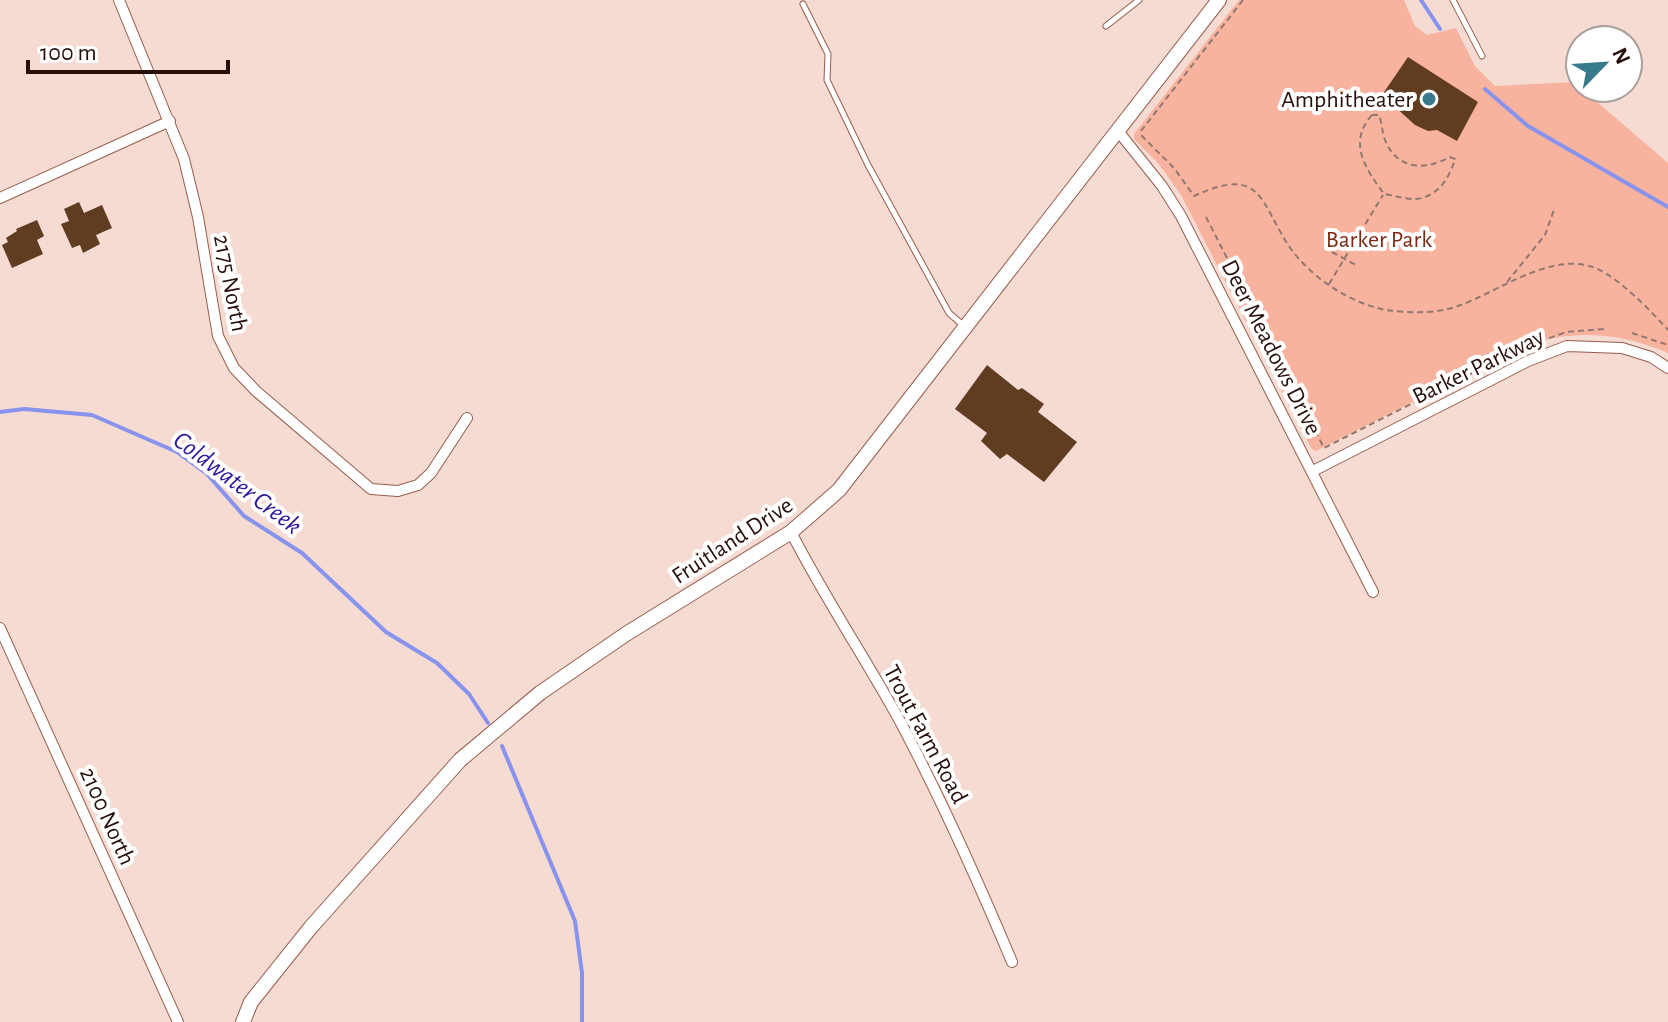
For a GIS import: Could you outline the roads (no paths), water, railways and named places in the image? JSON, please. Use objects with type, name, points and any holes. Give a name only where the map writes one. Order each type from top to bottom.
[{"type":"street","name":"2175 North","points":[[119,0],[184,159],[218,336],[234,368],[256,391],[371,489],[398,491],[418,485],[431,473],[467,418]]},
{"type":"street","name":"Fruitland Drive","points":[[243,1022],[251,1002],[311,927],[460,760],[540,693],[626,634],[791,532],[839,490],[1219,0]]},
{"type":"street","points":[[0,198],[170,121]]},
{"type":"street","name":"Deer Meadows Drive","points":[[1118,131],[1162,186],[1181,216],[1373,592]]},
{"type":"street","name":"Barker Parkway","points":[[1313,471],[1528,361],[1567,346],[1622,348],[1651,357],[1668,368]]},
{"type":"street","name":"Trout Farm Road","points":[[791,532],[810,570],[901,723],[973,869],[1012,962]]},
{"type":"street","name":"2100 North","points":[[0,628],[178,1022]]},
{"type":"lane","points":[[1106,26],[1139,0]]},
{"type":"lane","points":[[1453,0],[1482,56]]},
{"type":"lane","points":[[803,4],[828,54],[827,80],[868,165],[949,313],[965,327]]},
{"type":"waterway","points":[[1421,0],[1440,29]]},
{"type":"waterway","points":[[1485,89],[1528,126],[1668,207]]},
{"type":"waterway","name":"Coldwater Creek","points":[[0,412],[24,409],[92,415],[177,452],[207,474],[244,516],[302,553],[386,632],[437,663],[469,694],[488,723]]},
{"type":"waterway","name":"Coldwater Creek","points":[[502,746],[575,921],[582,973],[582,1022]]},
{"type":"place","name":"Amphitheater","points":[[1429,99]]},
{"type":"park label","name":"Barker Park","points":[[1379,239]]}]
